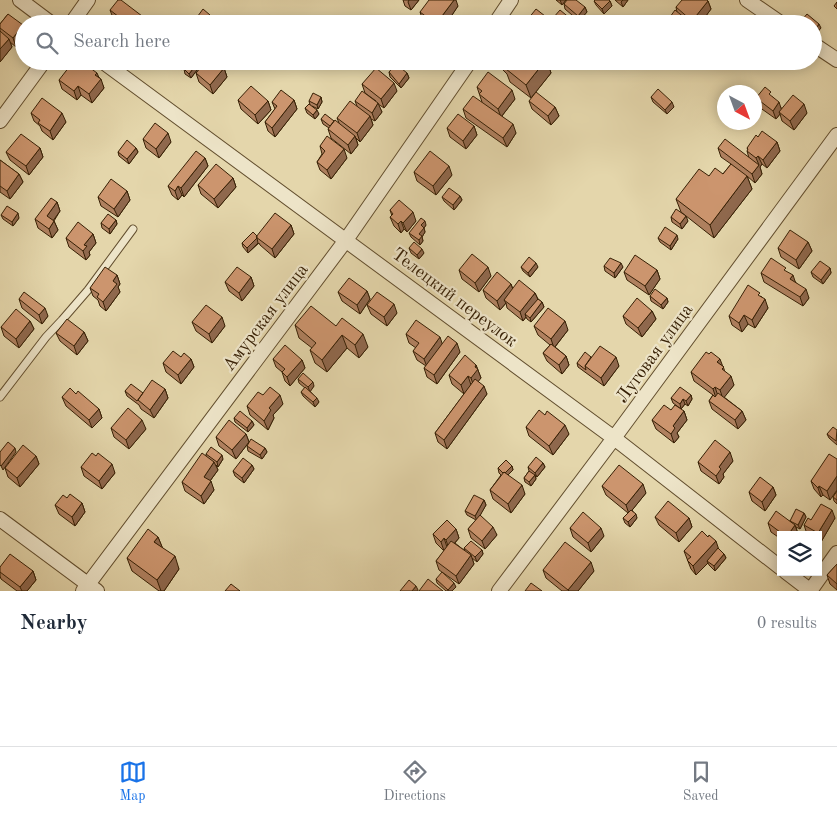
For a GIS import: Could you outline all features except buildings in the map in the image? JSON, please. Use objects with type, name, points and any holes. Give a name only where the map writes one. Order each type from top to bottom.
[{"type":"street","points":[[20,0],[40,15]]},
{"type":"street","points":[[77,15],[88,0]]},
{"type":"street","points":[[501,15],[511,0]]},
{"type":"street","points":[[747,0],[769,15]]},
{"type":"street","points":[[822,50],[837,60]]},
{"type":"street","points":[[0,121],[37,70]]},
{"type":"street","name":"Телецкий переулок","points":[[114,70],[614,438],[777,565]]},
{"type":"street","name":"Амурская улица","points":[[89,589],[346,240],[464,70]]},
{"type":"street","name":"Луговая улица","points":[[499,591],[837,135]]},
{"type":"street","points":[[0,519],[89,589]]},
{"type":"street","points":[[791,576],[810,591],[837,553]]},
{"type":"lane","points":[[0,397],[46,336],[88,290],[133,229]]}]
